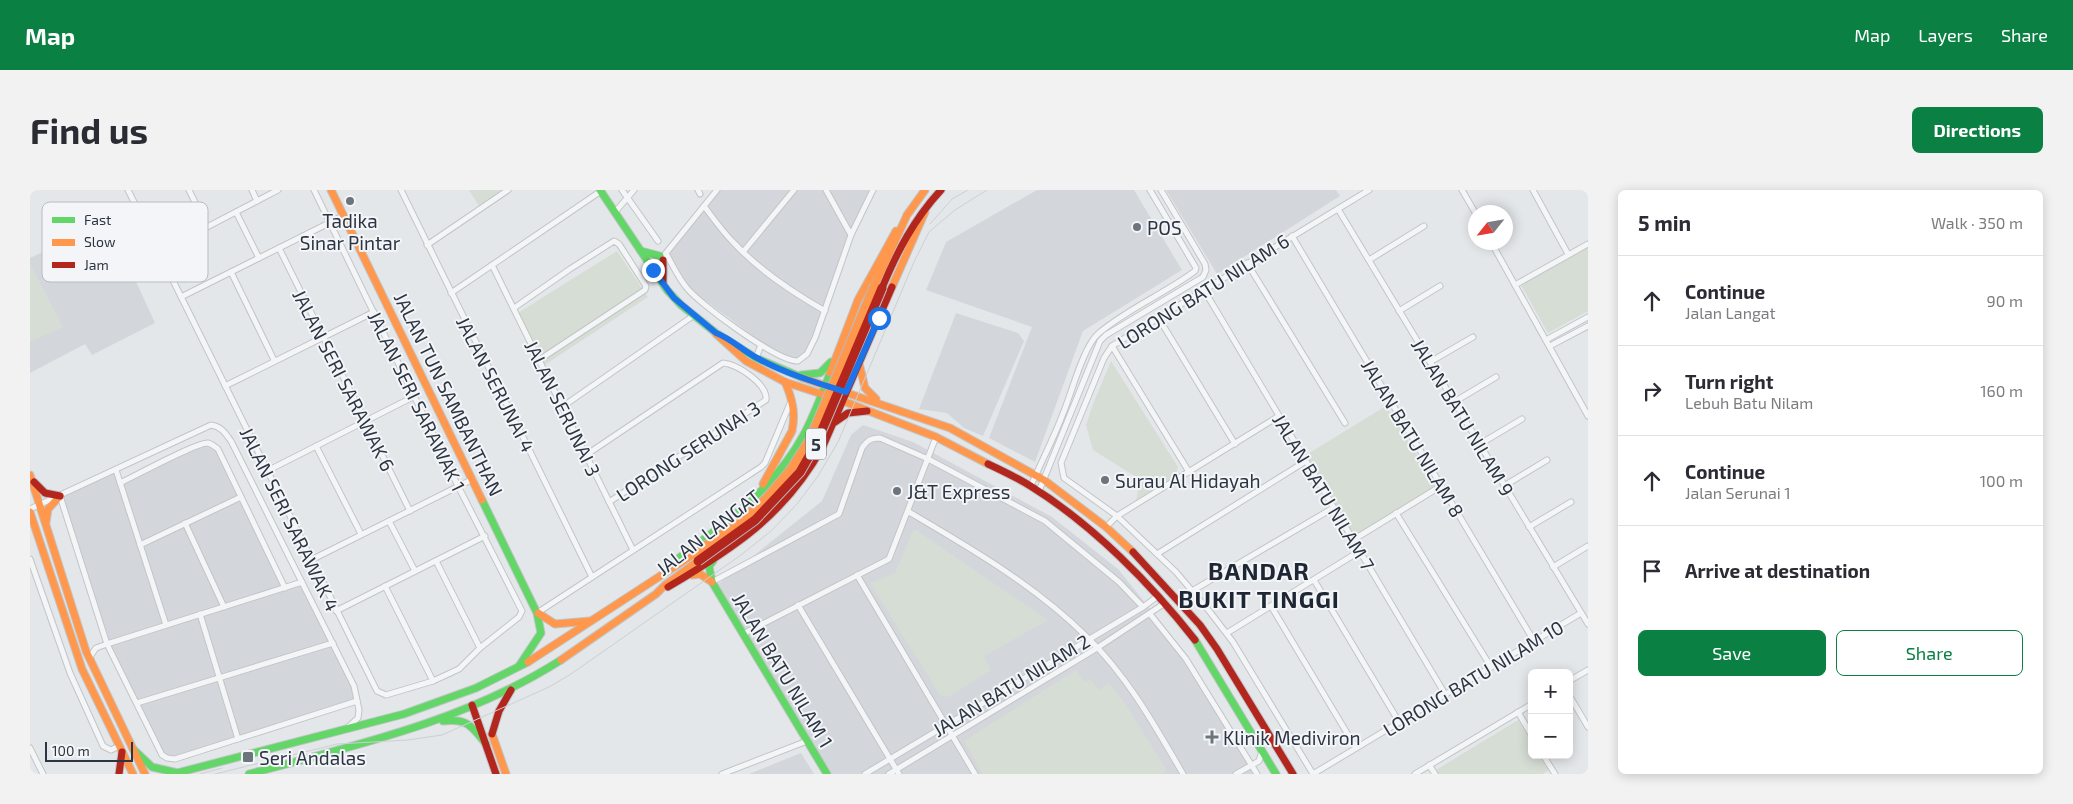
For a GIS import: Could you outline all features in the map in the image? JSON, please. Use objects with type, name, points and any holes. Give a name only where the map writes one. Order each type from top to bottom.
[{"type":"main road","name":"JALAN TUN SAMBANTHAN","points":[[330,190],[537,613],[540,633],[519,666]]},
{"type":"main road","points":[[600,190],[674,298],[693,316],[716,333],[787,378],[825,386],[869,411],[936,437],[1031,486],[1085,526],[1165,603],[1200,646],[1276,774]]},
{"type":"main road","name":"JALAN LANGAT","points":[[590,621],[655,577],[690,548],[741,511],[774,478],[803,436],[813,416],[858,300],[890,240],[925,190]]},
{"type":"main road","name":"JALAN LANGAT","points":[[656,594],[696,558],[743,521],[767,498],[790,471],[810,440],[879,287],[897,252],[915,220],[928,202],[941,190]]},
{"type":"main road","name":"JALAN LANGAT","points":[[472,705],[512,688],[570,654],[656,594],[717,557],[764,523],[795,491],[818,458],[928,202]]},
{"type":"main road","name":"JALAN LANGAT","points":[[879,287],[907,215]]},
{"type":"main road","points":[[640,250],[663,256],[663,284]]},
{"type":"main road","points":[[716,333],[722,341],[746,361],[821,395],[844,396],[888,406],[950,428],[1044,480],[1106,527],[1162,582],[1200,625],[1217,649],[1293,774]]},
{"type":"main road","points":[[842,339],[841,354],[845,361],[851,362],[859,357],[862,352]]},
{"type":"main road","points":[[787,378],[820,373],[835,358]]},
{"type":"main road","points":[[859,363],[861,378],[868,392],[871,396],[888,406]]},
{"type":"main road","points":[[757,495],[792,432],[795,413],[787,378]]},
{"type":"main road","points":[[833,424],[848,413],[869,411]]},
{"type":"main road","points":[[803,436],[813,424],[820,424],[825,428],[823,446]]},
{"type":"main road","points":[[30,476],[43,493],[60,496]]},
{"type":"main road","points":[[30,476],[89,658],[145,774]]},
{"type":"main road","points":[[45,524],[48,509],[60,496]]},
{"type":"main road","points":[[30,510],[75,653],[133,774]]},
{"type":"main road","points":[[712,582],[709,566],[717,557]]},
{"type":"main road","name":"JALAN LANGAT","points":[[655,577],[696,558]]},
{"type":"main road","points":[[686,577],[700,574],[712,582]]},
{"type":"main road","name":"JALAN BATU NILAM 1","points":[[712,582],[827,774]]},
{"type":"main road","points":[[1162,582],[1168,598],[1165,603]]},
{"type":"main road","points":[[537,613],[556,624],[590,621]]},
{"type":"main road","name":"5","points":[[176,773],[341,732],[430,706],[468,692],[519,666],[590,621]]},
{"type":"main road","points":[[506,774],[492,734],[503,699],[512,688]]},
{"type":"main road","points":[[468,692],[496,774]]},
{"type":"main road","name":"5","points":[[249,774],[393,735],[472,705]]},
{"type":"main road","points":[[427,723],[461,719],[469,722],[486,744]]},
{"type":"main road","points":[[119,774],[120,749]]},
{"type":"main road","points":[[133,750],[148,766],[156,770],[176,773]]},
{"type":"street","name":"JALAN SERI SARAWAK 4","points":[[128,190],[134,202]]},
{"type":"street","points":[[189,190],[195,202]]},
{"type":"street","points":[[252,190],[257,201]]},
{"type":"street","points":[[208,226],[278,190]]},
{"type":"street","name":"JALAN SERI SARAWAK 1","points":[[314,190],[458,486],[522,611]]},
{"type":"street","name":"JALAN SERUNAI 4","points":[[401,190],[592,577]]},
{"type":"street","points":[[427,245],[508,190]]},
{"type":"street","points":[[451,293],[600,190]]},
{"type":"street","points":[[622,190],[658,241]]},
{"type":"street","points":[[615,212],[634,190]]},
{"type":"street","points":[[651,267],[663,256],[716,190]]},
{"type":"street","points":[[743,252],[786,197],[794,190]]},
{"type":"street","points":[[826,190],[851,236]]},
{"type":"street","points":[[663,256],[687,288],[734,327],[761,345],[796,362],[807,354],[815,338],[851,236],[873,190]]},
{"type":"street","points":[[1150,190],[1196,268],[1206,270]]},
{"type":"street","points":[[1039,491],[1094,353],[1106,335],[1197,281],[1206,270],[1199,252],[1161,190]]},
{"type":"street","name":"LORONG BATU NILAM 6","points":[[1117,516],[1064,478],[1061,472],[1061,463],[1088,396],[1104,358],[1112,346],[1369,190]]},
{"type":"street","points":[[1462,190],[1471,205]]},
{"type":"street","points":[[1533,190],[1568,254]]},
{"type":"street","points":[[704,206],[732,242],[743,252],[783,286],[825,311]]},
{"type":"street","name":"JALAN BATU NILAM 9","points":[[1338,209],[1587,621]]},
{"type":"street","points":[[236,212],[259,258]]},
{"type":"street","points":[[181,297],[343,216]]},
{"type":"street","points":[[1368,260],[1424,226]]},
{"type":"street","name":"JALAN BATU NILAM 8","points":[[1292,236],[1534,641]]},
{"type":"street","points":[[514,308],[614,241],[619,244],[646,286],[645,290],[539,360]]},
{"type":"street","points":[[1515,285],[1588,244]]},
{"type":"street","name":"JALAN SERI SARAWAK 6","points":[[279,248],[410,511]]},
{"type":"street","points":[[1495,250],[1588,416]]},
{"type":"street","points":[[1248,263],[1345,423]]},
{"type":"street","name":"JALAN SERUNAI 3","points":[[492,265],[633,550]]},
{"type":"street","points":[[1031,486],[1062,418],[1084,357],[1093,339],[1104,329],[1172,287],[1195,271],[1196,268]]},
{"type":"street","points":[[231,272],[274,360]]},
{"type":"street","name":"JALAN SERI SARAWAK 4","points":[[174,282],[310,560],[377,691],[382,695],[433,681],[459,669],[480,648],[519,617],[522,611]]},
{"type":"street","points":[[1399,311],[1440,286]]},
{"type":"street","name":"JALAN BATU NILAM 7","points":[[1204,290],[1445,694]]},
{"type":"street","points":[[225,386],[374,312]]},
{"type":"street","points":[[562,406],[693,316]]},
{"type":"street","points":[[1158,317],[1235,444]]},
{"type":"street","points":[[1546,340],[1588,317]]},
{"type":"street","points":[[1550,346],[1588,326]]},
{"type":"street","points":[[1430,362],[1472,337]]},
{"type":"street","points":[[756,358],[761,345]]},
{"type":"street","points":[[1112,346],[1189,472]]},
{"type":"street","name":"LORONG SERUNAI 3","points":[[586,455],[723,363],[730,364],[763,386],[767,394],[766,400],[609,502]]},
{"type":"street","points":[[1454,402],[1496,377]]},
{"type":"street","points":[[267,471],[414,396]]},
{"type":"street","points":[[1076,399],[1088,396]]},
{"type":"street","points":[[537,613],[755,471],[765,462],[792,400]]},
{"type":"street","points":[[1106,527],[1117,516],[1279,416]]},
{"type":"street","points":[[1480,444],[1522,419]]},
{"type":"street","points":[[30,510],[211,425],[218,426],[224,430],[354,686],[358,718],[341,732]]},
{"type":"street","points":[[743,634],[889,559],[909,512],[936,437]]},
{"type":"street","points":[[712,582],[839,514],[862,448],[866,441],[880,438],[928,458],[1045,522],[1119,582],[1143,607]]},
{"type":"street","points":[[120,483],[206,443],[213,445],[218,449],[285,588]]},
{"type":"street","points":[[316,446],[361,534]]},
{"type":"street","points":[[1504,486],[1547,460]]},
{"type":"street","points":[[1157,554],[1306,461]]},
{"type":"street","points":[[116,470],[166,625]]},
{"type":"street","points":[[310,560],[472,479]]},
{"type":"street","points":[[1352,540],[1441,486]]},
{"type":"street","points":[[60,496],[107,644],[162,755],[175,759],[357,701]]},
{"type":"street","points":[[140,545],[241,497]]},
{"type":"street","points":[[1529,527],[1571,502]]},
{"type":"street","points":[[1192,591],[1333,508]]},
{"type":"street","points":[[909,512],[975,551],[1020,581],[1059,611],[1089,638],[1134,693],[1183,774]]},
{"type":"street","points":[[1396,513],[1491,667]]},
{"type":"street","points":[[1117,516],[1192,591],[1227,633],[1313,774]]},
{"type":"street","points":[[389,521],[415,572]]},
{"type":"street","points":[[185,523],[224,607]]},
{"type":"street","points":[[336,611],[485,536]]},
{"type":"street","points":[[1553,567],[1588,546]]},
{"type":"street","points":[[1227,633],[1360,552]]},
{"type":"street","points":[[30,559],[70,673],[103,746],[111,750],[120,749]]},
{"type":"street","points":[[436,561],[480,648]]},
{"type":"street","points":[[857,575],[975,774]]},
{"type":"street","points":[[1314,580],[1399,722]]},
{"type":"street","points":[[89,658],[96,648],[107,644],[302,582]]},
{"type":"street","points":[[385,586],[433,681]]},
{"type":"street","name":"JALAN BATU NILAM 2","points":[[864,774],[1143,607],[1158,596]]},
{"type":"street","name":"JALAN BATU NILAM 2","points":[[889,774],[898,772],[952,736],[1097,648],[1165,603]]},
{"type":"street","points":[[798,605],[898,772]]},
{"type":"street","points":[[1271,606],[1356,748]]},
{"type":"street","name":"LORONG BATU NILAM 10","points":[[1313,774],[1581,613]]},
{"type":"street","points":[[200,614],[238,739]]},
{"type":"street","points":[[1150,614],[1186,658],[1257,774]]},
{"type":"street","points":[[137,703],[333,643]]},
{"type":"street","points":[[84,644],[96,648]]},
{"type":"street","points":[[1573,679],[1588,670]]},
{"type":"street","points":[[1573,702],[1588,727]]},
{"type":"street","points":[[1415,774],[1528,706]]},
{"type":"street","points":[[1518,712],[1528,729]]},
{"type":"street","points":[[722,774],[807,741]]},
{"type":"street","points":[[30,748],[43,774]]},
{"type":"street","points":[[1236,774],[1259,761],[1262,751]]},
{"type":"street","points":[[1546,759],[1555,774]]},
{"type":"street","points":[[1429,765],[1435,774]]},
{"type":"shaded area","points":[[469,190],[503,190],[479,206]]},
{"type":"shaded area","points":[[719,190],[869,190],[848,237],[818,323],[804,355],[797,360],[763,343],[688,287],[669,254]]},
{"type":"shaded area","points":[[1037,190],[1134,190],[1182,270],[1083,331],[1035,462],[989,438],[1032,327],[926,290],[946,242]]},
{"type":"shaded area","points":[[1166,190],[1336,190],[1340,196],[1217,274]]},
{"type":"shaded area","points":[[1588,248],[1588,311],[1548,333],[1521,285]]},
{"type":"shaded area","points":[[617,251],[648,297],[543,366],[518,313]]},
{"type":"shaded area","points":[[42,252],[42,282],[136,282],[155,323],[92,355],[85,344],[30,373],[30,258]]},
{"type":"shaded area","points":[[30,263],[63,327],[30,342]]},
{"type":"shaded area","points":[[956,313],[1018,333],[1024,341],[983,436],[964,428],[947,413],[919,409]]},
{"type":"shaded area","points":[[1111,361],[1178,467],[1176,475],[1136,500],[1141,480],[1093,450],[1086,425]]},
{"type":"shaded area","points":[[1386,406],[1437,486],[1354,536],[1306,455]]},
{"type":"shaded area","points":[[863,425],[913,442],[1052,517],[1118,569],[1188,656],[1260,774],[830,774],[716,586],[822,501],[851,435]]},
{"type":"shaded area","points":[[206,446],[216,451],[285,590],[301,585],[352,686],[355,700],[176,757],[163,753],[108,640],[63,497],[114,473],[120,487],[182,455]]},
{"type":"shaded area","points":[[914,529],[1048,620],[984,656],[991,670],[948,697],[940,695],[870,583],[895,573]]},
{"type":"shaded area","points":[[1076,670],[1085,682],[1090,679],[1099,690],[1109,683],[1125,703],[1167,771],[1162,774],[983,774],[964,741]]},
{"type":"shaded area","points":[[1518,720],[1528,736],[1528,759],[1542,759],[1549,770],[1543,774],[1438,774],[1436,770]]},
{"type":"shaded area","points":[[801,753],[814,774],[749,774]]},
{"type":"tram line","points":[[930,224],[952,199],[968,190]]},
{"type":"tram line","points":[[215,774],[337,744],[408,740],[442,735],[549,687],[571,674],[741,555],[771,531],[797,504],[818,476],[838,442],[914,262],[929,232],[955,210],[987,190]]},
{"type":"tram line","points":[[200,774],[222,768]]},
{"type":"traffic: fast","points":[[600,190],[667,290],[681,305],[716,333],[756,358],[803,378]]},
{"type":"traffic: fast","points":[[641,251],[660,256]]},
{"type":"traffic: fast","points":[[801,375],[820,373],[831,362]]},
{"type":"traffic: fast","points":[[667,567],[742,509],[776,475],[803,436],[830,373]]},
{"type":"traffic: fast","points":[[482,500],[537,613],[541,633],[519,666]]},
{"type":"traffic: fast","points":[[713,561],[709,566],[712,582],[827,774]]},
{"type":"traffic: fast","points":[[1195,640],[1276,774]]},
{"type":"traffic: fast","points":[[249,774],[330,753],[449,715],[524,681],[561,660]]},
{"type":"traffic: fast","points":[[173,774],[404,714],[476,688],[528,662]]},
{"type":"traffic: fast","points":[[443,721],[463,722],[473,728],[486,744]]},
{"type":"traffic: fast","points":[[133,749],[152,767],[178,773]]},
{"type":"traffic: slow","points":[[331,190],[482,500]]},
{"type":"traffic: slow","points":[[875,285],[907,215],[925,190]]},
{"type":"traffic: slow","points":[[892,287],[925,212]]},
{"type":"traffic: slow","points":[[830,373],[858,300],[896,231]]},
{"type":"traffic: slow","points":[[694,554],[743,521],[767,498],[790,471],[810,440],[875,285]]},
{"type":"traffic: slow","points":[[716,334],[746,361],[785,382],[843,401],[936,437],[988,464]]},
{"type":"traffic: slow","points":[[859,363],[865,388],[876,399]]},
{"type":"traffic: slow","points":[[803,378],[950,428],[1044,480],[1106,527],[1133,552]]},
{"type":"traffic: slow","points":[[763,484],[792,431],[793,406],[785,382]]},
{"type":"traffic: slow","points":[[30,475],[86,651],[145,774]]},
{"type":"traffic: slow","points":[[46,522],[48,509],[60,496]]},
{"type":"traffic: slow","points":[[30,512],[82,669],[133,774]]},
{"type":"traffic: slow","points":[[528,662],[694,554]]},
{"type":"traffic: slow","points":[[561,660],[656,594],[665,585],[698,561]]},
{"type":"traffic: slow","points":[[692,575],[700,574],[712,582]]},
{"type":"traffic: slow","points":[[538,613],[555,624],[590,621]]},
{"type":"traffic: slow","points":[[492,734],[506,774]]},
{"type":"traffic: jam","points":[[882,288],[907,236],[922,212],[941,190]]},
{"type":"traffic: jam","points":[[663,260],[663,282]]},
{"type":"traffic: jam","points":[[668,587],[715,558],[756,528],[792,492],[823,446],[892,287]]},
{"type":"traffic: jam","points":[[698,561],[755,520],[800,472],[816,444],[882,288]]},
{"type":"traffic: jam","points":[[835,422],[848,413],[867,411]]},
{"type":"traffic: jam","points":[[988,464],[1032,487],[1055,502],[1099,537],[1160,598],[1195,640]]},
{"type":"traffic: jam","points":[[34,482],[45,493],[60,496]]},
{"type":"traffic: jam","points":[[1133,552],[1200,625],[1217,649],[1293,774]]},
{"type":"traffic: jam","points":[[492,734],[499,711],[511,690]]},
{"type":"traffic: jam","points":[[472,705],[496,774]]},
{"type":"traffic: jam","points":[[119,774],[122,752]]},
{"type":"place","name":"Tadika Sinar Pintar","points":[[350,201]]},
{"type":"place","name":"POS","points":[[1137,227]]},
{"type":"place","name":"Surau Al Hidayah","points":[[1105,480]]},
{"type":"place","name":"J&T Express","points":[[897,491]]},
{"type":"place","name":"Klinik Mediviron","points":[[1212,737]]},
{"type":"place","name":"Seri Andalas","points":[[248,757]]},
{"type":"district","name":"BANDAR BUKIT TINGGI","points":[[1259,584]]},
{"type":"route","points":[[653,270],[680,305],[716,333],[756,358],[788,373],[846,392],[862,352],[879,318]]}]
